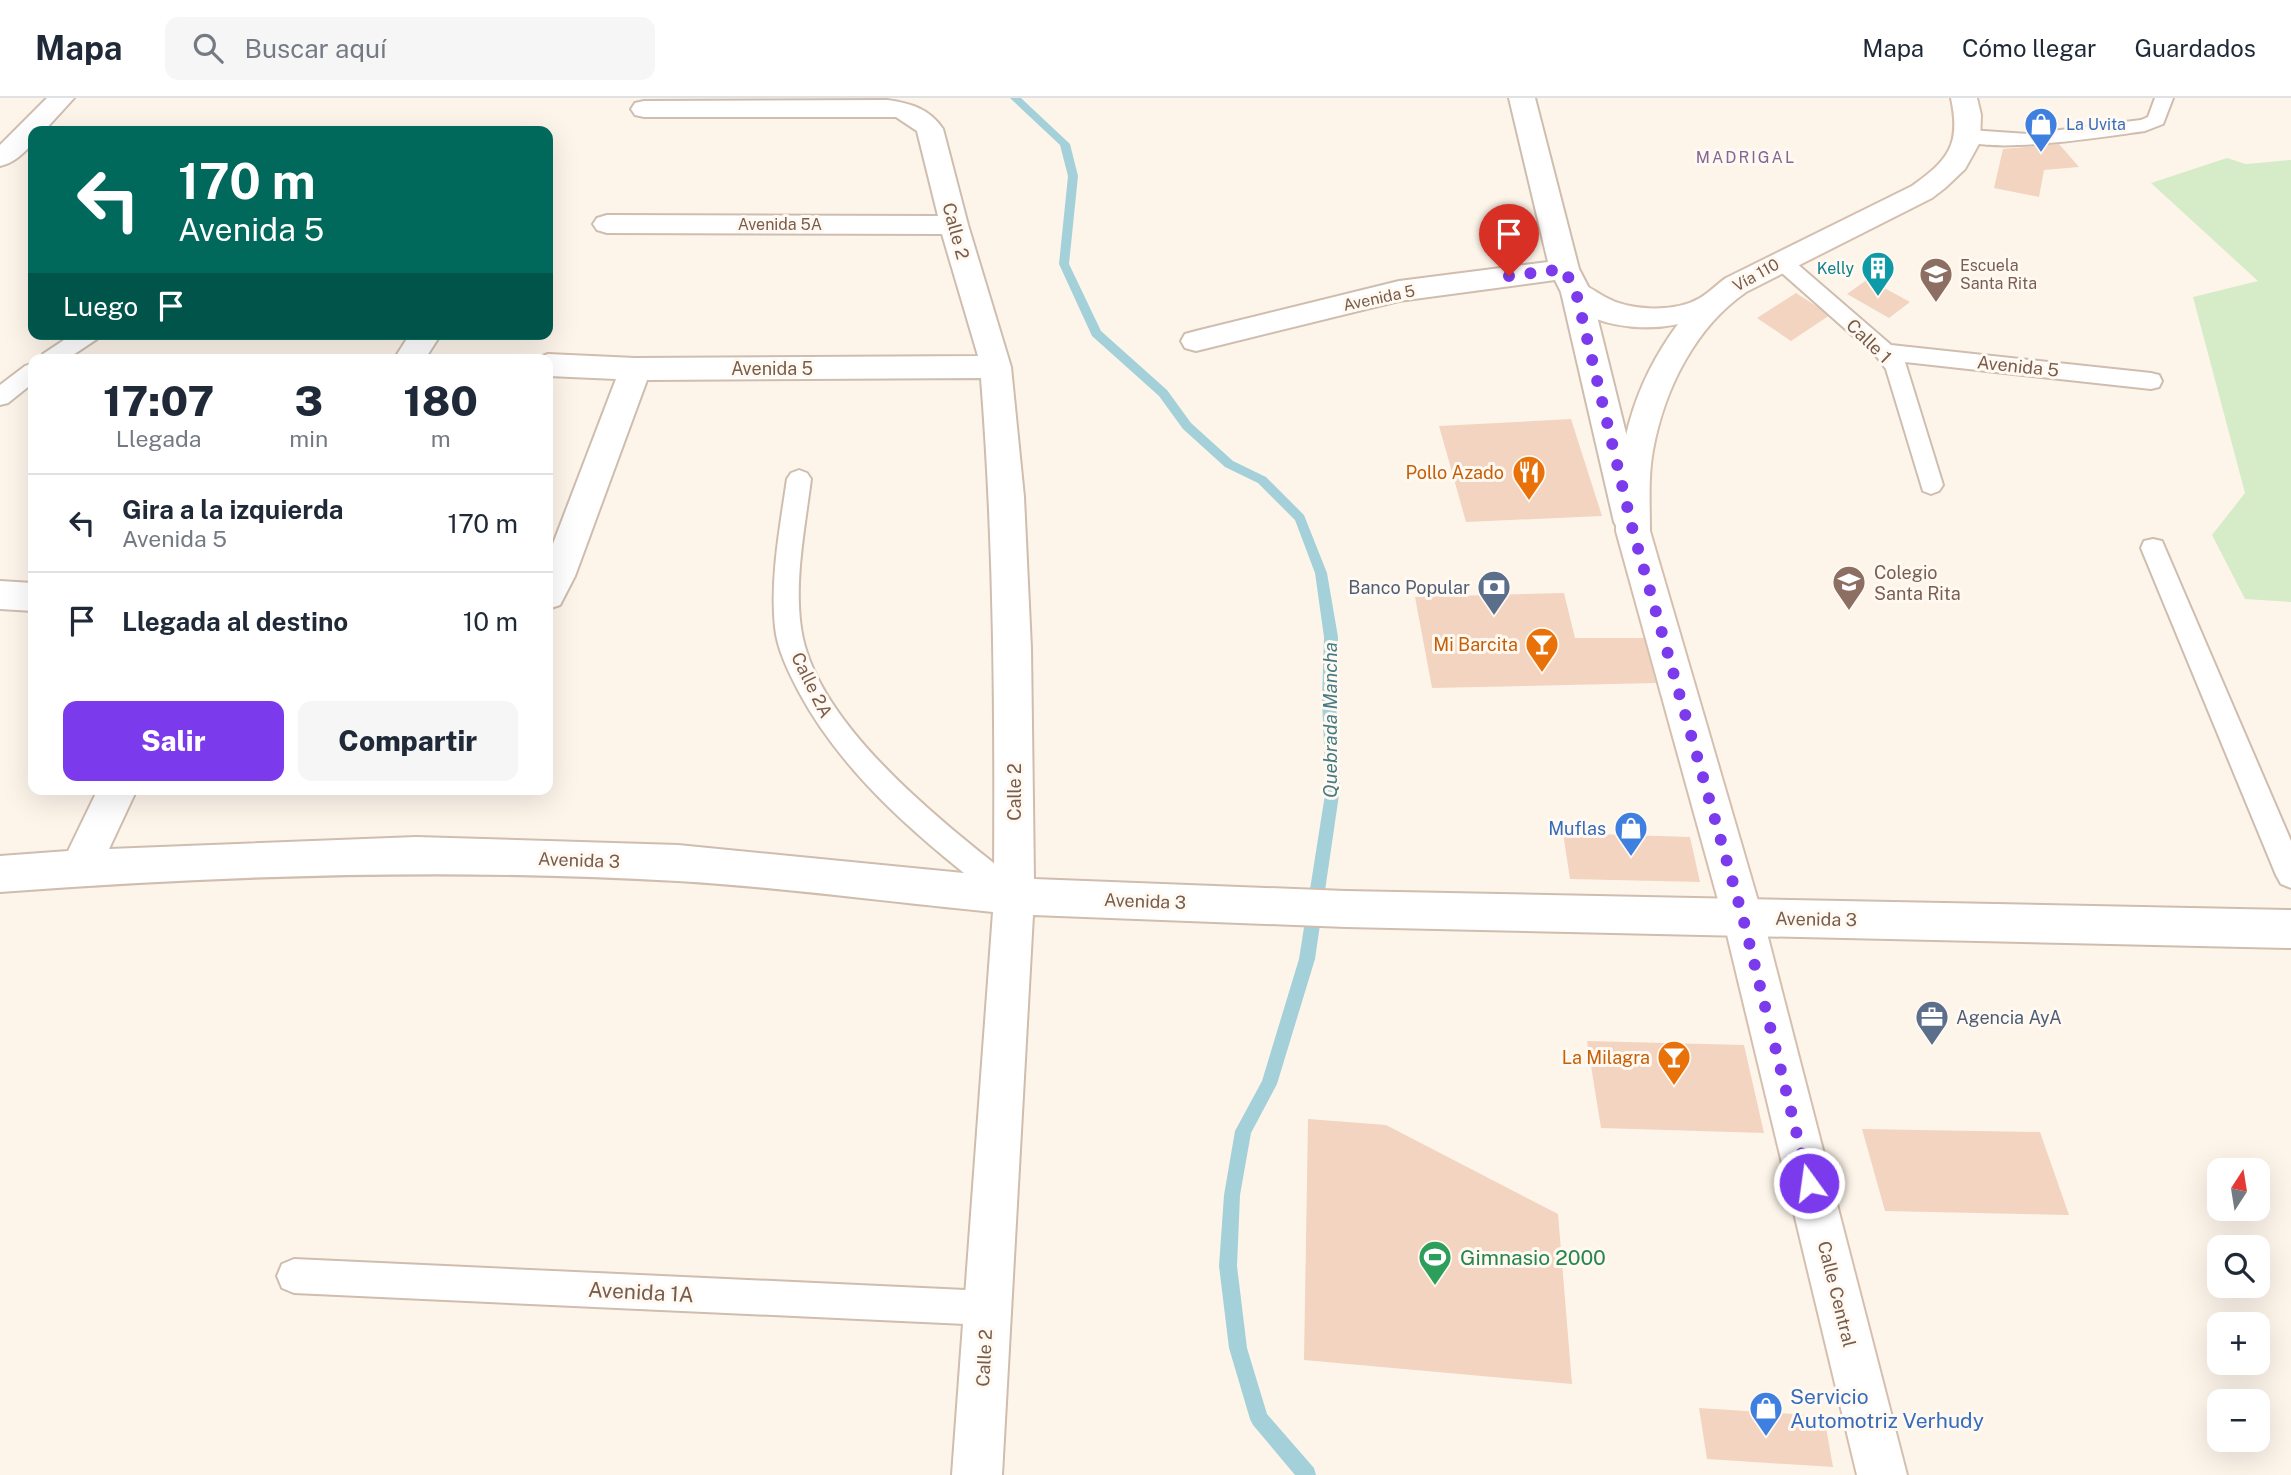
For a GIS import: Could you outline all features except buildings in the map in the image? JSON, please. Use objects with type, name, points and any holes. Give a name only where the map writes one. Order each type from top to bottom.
[{"type":"street","points":[[35,126],[61,98]]},
{"type":"street","name":"Calle Central","points":[[1522,98],[1633,531],[1743,918],[1882,1475]]},
{"type":"street","points":[[1964,98],[1969,116],[1969,136]]},
{"type":"street","name":"Calle 2","points":[[645,109],[887,108],[909,113],[922,120],[930,129],[954,225],[996,367],[1007,497],[1013,648],[1014,897],[978,1475]]},
{"type":"street","points":[[0,159],[28,133]]},
{"type":"street","name":"Vía 110","points":[[1633,531],[1633,484],[1637,450],[1646,418],[1668,366],[1709,306],[1736,285],[1922,192],[1956,164],[1966,148],[1969,136]]},
{"type":"street","name":"Avenida 5A","points":[[607,223],[954,225]]},
{"type":"street","points":[[1570,280],[1602,310],[1621,317],[1661,319],[1709,306]]},
{"type":"street","name":"Avenida 5","points":[[1196,341],[1399,291],[1570,280]]},
{"type":"street","name":"Avenida 5","points":[[553,366],[635,369],[996,367]]},
{"type":"street","points":[[553,584],[635,369]]},
{"type":"street","points":[[0,595],[28,597]]},
{"type":"street","points":[[80,868],[115,795]]},
{"type":"street","name":"Avenida 3","points":[[0,874],[80,868],[416,855],[678,863],[1014,897],[1346,909],[2291,929]]},
{"type":"lane","points":[[1969,136],[2028,140],[2145,125],[2156,120],[2164,98]]},
{"type":"lane","name":"Calle 1","points":[[1781,261],[1885,352],[1897,367],[1931,485]]},
{"type":"lane","points":[[59,354],[80,340]]},
{"type":"lane","name":"Avenida 5","points":[[1885,352],[2151,381]]},
{"type":"lane","points":[[0,397],[28,375]]},
{"type":"lane","name":"Calle 2A","points":[[799,479],[790,544],[788,632],[811,690],[836,732],[903,802],[1014,897]]},
{"type":"lane","points":[[2153,548],[2291,875]]},
{"type":"lane","name":"Avenida 1A","points":[[294,1276],[987,1308]]},
{"type":"green space","points":[[2227,158],[2246,164],[2291,160],[2291,602],[2245,599],[2212,535],[2245,493],[2193,297],[2258,281],[2151,183]]},
{"type":"waterway","name":"Quebrada Mancha","points":[[1015,98],[1065,144],[1073,176],[1064,264],[1096,333],[1163,393],[1187,426],[1229,464],[1262,480],[1300,518],[1321,573],[1331,637],[1329,700],[1333,788],[1307,959],[1269,1084],[1243,1131],[1232,1195],[1228,1266],[1238,1348],[1259,1419],[1307,1475]]},
{"type":"place","name":"La Uvita","points":[[2041,154]]},
{"type":"place","name":"Kelly","points":[[1878,298]]},
{"type":"place","name":"Escuela Santa Rita","points":[[1936,304]]},
{"type":"place","name":"Pollo Azado","points":[[1529,502]]},
{"type":"place","name":"Colegio Santa Rita","points":[[1849,612]]},
{"type":"place","name":"Banco Popular","points":[[1494,617]]},
{"type":"place","name":"Mi Barcita","points":[[1542,674]]},
{"type":"place","name":"Muflas","points":[[1631,858]]},
{"type":"place","name":"Agencia AyA","points":[[1932,1047]]},
{"type":"place","name":"La Milagra","points":[[1674,1087]]},
{"type":"place","name":"Gimnasio 2000","points":[[1435,1287]]},
{"type":"place","name":"Servicio Automotriz Verhudy","points":[[1766,1438]]},
{"type":"district","name":"MADRIGAL","points":[[1746,157]]},
{"type":"route","points":[[1509,276],[1564,269],[1576,292],[1633,531],[1743,918],[1809,1183]]}]
